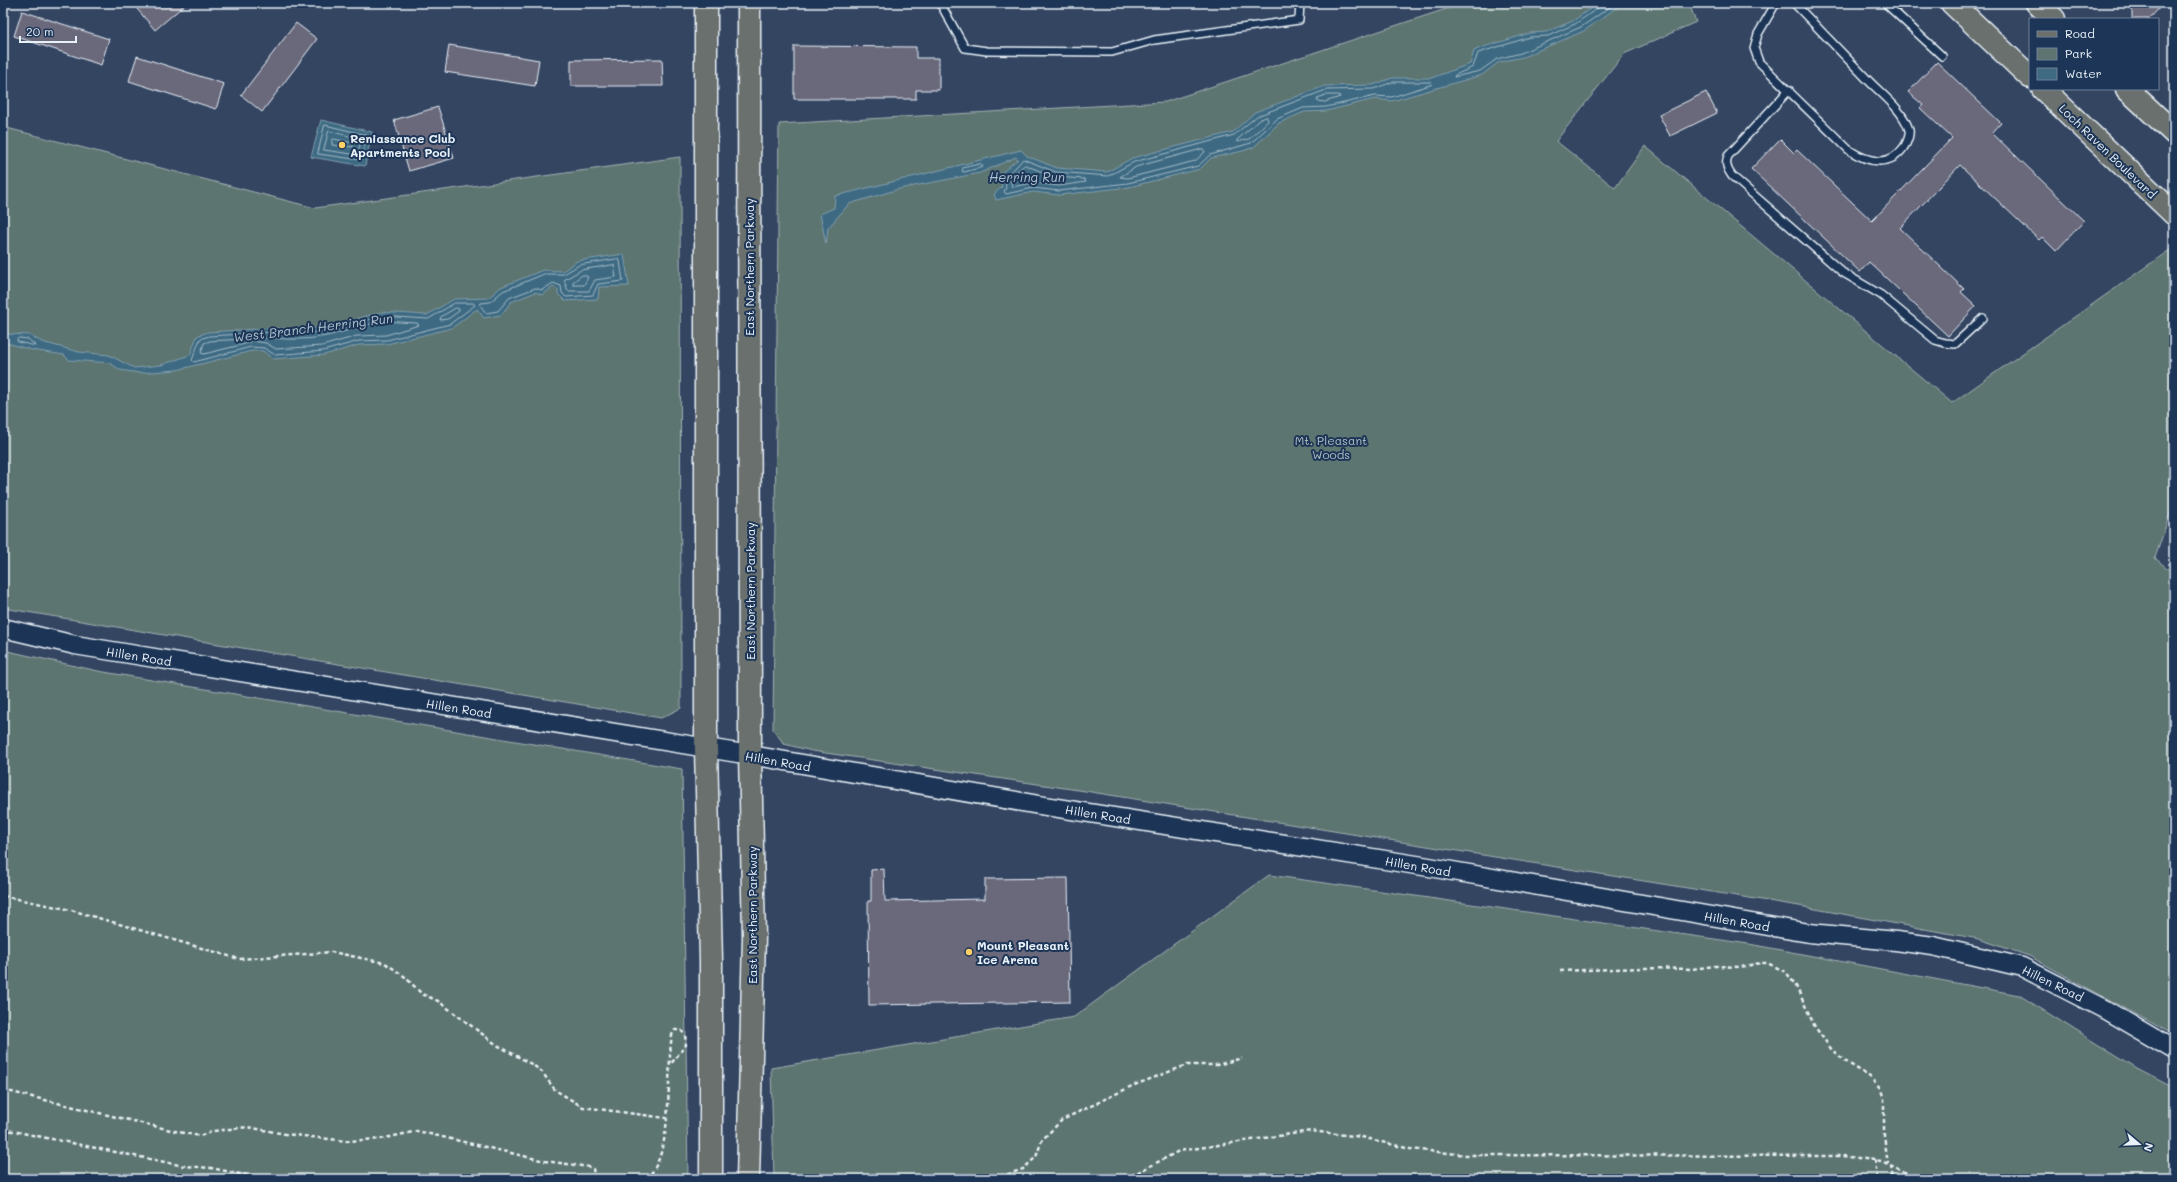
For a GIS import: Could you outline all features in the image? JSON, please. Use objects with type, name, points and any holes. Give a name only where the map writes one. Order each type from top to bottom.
[{"type":"main road","points":[[706,3],[706,748],[711,960],[711,1179]]},
{"type":"main road","name":"East Northern Parkway","points":[[748,1179],[754,937],[750,755],[749,3]]},
{"type":"main road","points":[[1952,3],[2029,76]]},
{"type":"main road","points":[[2037,3],[2053,18]]},
{"type":"main road","name":"Loch Raven Boulevard","points":[[2044,90],[2174,214]]},
{"type":"main road","points":[[2128,90],[2174,133]]},
{"type":"street","name":"Hillen Road","points":[[3,628],[75,645],[750,755],[1039,805],[1429,867],[1809,934],[1896,941],[1985,957],[2016,965],[2044,978],[2104,1009],[2174,1050]]},
{"type":"lane","points":[[940,3],[965,48],[986,51],[1112,52],[1154,40],[1299,20],[1300,3]]},
{"type":"lane","points":[[1776,3],[1758,34],[1754,48],[1760,62],[1849,150],[1860,158],[1871,161],[1890,160],[1900,154],[1907,143],[1910,132],[1898,110],[1794,3]]},
{"type":"lane","points":[[1885,3],[1942,56]]},
{"type":"lane","points":[[1789,90],[1728,156],[1726,162],[1727,169],[1732,176],[1842,272],[1882,295],[1935,340],[1955,344],[1983,318]]},
{"type":"path","points":[[3,896],[71,910],[239,959],[332,952],[385,963],[404,976],[422,994],[438,1001],[497,1045],[533,1065],[542,1072],[555,1090],[575,1103],[590,1108],[666,1118]]},
{"type":"path","points":[[1560,971],[1644,968],[1692,969],[1714,966],[1741,967],[1760,963],[1771,965],[1786,972],[1792,978],[1815,1027],[1832,1050],[1845,1061],[1870,1077],[1881,1090],[1884,1099],[1884,1136],[1893,1179]]},
{"type":"path","points":[[646,1179],[655,1171],[666,1118],[672,1035],[675,1030],[681,1030],[685,1035],[686,1045],[670,1065]]},
{"type":"path","points":[[994,1179],[1023,1170],[1036,1157],[1042,1140],[1062,1120],[1132,1086],[1187,1065],[1216,1065],[1242,1058]]},
{"type":"path","points":[[3,1090],[200,1136],[218,1130],[247,1127],[285,1134],[347,1141],[381,1138],[417,1130],[545,1161],[589,1167],[593,1169],[594,1178]]},
{"type":"path","points":[[3,1129],[184,1166],[211,1168],[264,1179]]},
{"type":"path","points":[[1124,1179],[1180,1151],[1311,1131],[1362,1137],[1410,1149],[1466,1155],[1842,1156],[1875,1160],[1889,1164],[1916,1179]]},
{"type":"path","points":[[1875,1160],[1877,1179]]},
{"type":"green space","name":"Mt. Pleasant Woods","points":[[1464,3],[1689,3],[1696,22],[1624,54],[1556,141],[1615,188],[1645,146],[1952,403],[2174,247],[2174,502],[2155,558],[2174,574],[2174,1035],[2029,956],[1979,939],[1799,906],[1085,791],[812,751],[784,744],[773,729],[779,124],[1165,102]]},
{"type":"green space","points":[[3,127],[315,208],[680,157],[681,708],[661,718],[3,608]]},
{"type":"green space","points":[[3,650],[98,671],[682,769],[688,1179],[3,1179]]},
{"type":"green space","points":[[1269,875],[1749,944],[2019,995],[2137,1069],[2174,1088],[2174,1179],[774,1179],[771,1068],[1074,1017]]},
{"type":"water","name":"Herring Run","points":[[1598,3],[1623,3],[1584,31],[1523,57],[1499,62],[1482,75],[1392,101],[1375,99],[1326,111],[1304,112],[1279,123],[1254,147],[1211,158],[1200,169],[1129,187],[1059,195],[1033,192],[996,200],[994,194],[1002,187],[1000,174],[1018,159],[1016,157],[980,173],[899,189],[849,204],[828,228],[826,244],[820,214],[834,208],[835,196],[1021,150],[1027,156],[1057,168],[1107,172],[1132,158],[1233,132],[1255,112],[1325,86],[1373,85],[1392,78],[1431,78],[1470,64],[1474,51],[1480,48],[1530,33],[1546,32],[1573,21]]},
{"type":"water","name":"Reniassance Club Apartments Pool","points":[[321,120],[372,132],[365,166],[311,157]]},
{"type":"water","points":[[624,254],[629,286],[599,287],[598,299],[565,301],[558,294],[558,289],[553,287],[542,295],[536,292],[511,302],[501,315],[484,318],[477,309],[452,328],[387,344],[359,345],[324,355],[273,359],[263,351],[252,351],[177,370],[140,373],[120,370],[110,363],[69,360],[64,355],[32,350],[3,342],[3,331],[8,334],[29,335],[42,342],[79,352],[109,355],[134,368],[161,365],[190,355],[197,336],[208,332],[274,328],[300,330],[331,326],[381,312],[427,315],[454,299],[488,298],[501,287],[543,270],[563,271],[577,261]]},
{"type":"building","points":[[132,3],[187,3],[155,30]]},
{"type":"building","points":[[2132,3],[2164,3],[2150,18],[2132,18]]},
{"type":"building","points":[[22,11],[109,39],[101,65],[14,36]]},
{"type":"building","points":[[296,23],[317,39],[262,112],[241,95]]},
{"type":"building","points":[[449,45],[539,60],[535,86],[445,72]]},
{"type":"building","points":[[794,46],[916,47],[916,58],[939,58],[939,90],[916,90],[916,99],[794,99]]},
{"type":"building","points":[[137,56],[224,84],[216,109],[129,81]]},
{"type":"building","points":[[662,59],[663,86],[571,86],[571,60]]},
{"type":"building","points":[[1937,62],[2001,123],[1992,133],[2084,221],[2056,251],[2042,237],[2039,240],[1960,165],[1900,228],[1964,289],[1961,292],[1976,306],[1948,336],[1869,262],[1860,272],[1751,169],[1780,139],[1794,153],[1797,150],[1872,221],[1952,138],[1920,108],[1923,105],[1908,92]]},
{"type":"building","points":[[1706,92],[1717,113],[1670,136],[1659,115]]},
{"type":"building","points":[[438,107],[454,158],[409,171],[394,120]]},
{"type":"building","name":"Mount Pleasant Ice Arena","points":[[884,869],[885,901],[985,899],[985,879],[1068,878],[1070,1002],[869,1005],[868,901],[871,901],[871,870]]},
{"type":"place","name":"Reniassance Club Apartments Pool","points":[[342,145]]},
{"type":"place","name":"Mount Pleasant Ice Arena","points":[[969,952]]},
{"type":"water label","name":"West Branch Herring Run","points":[[313,327]]}]
